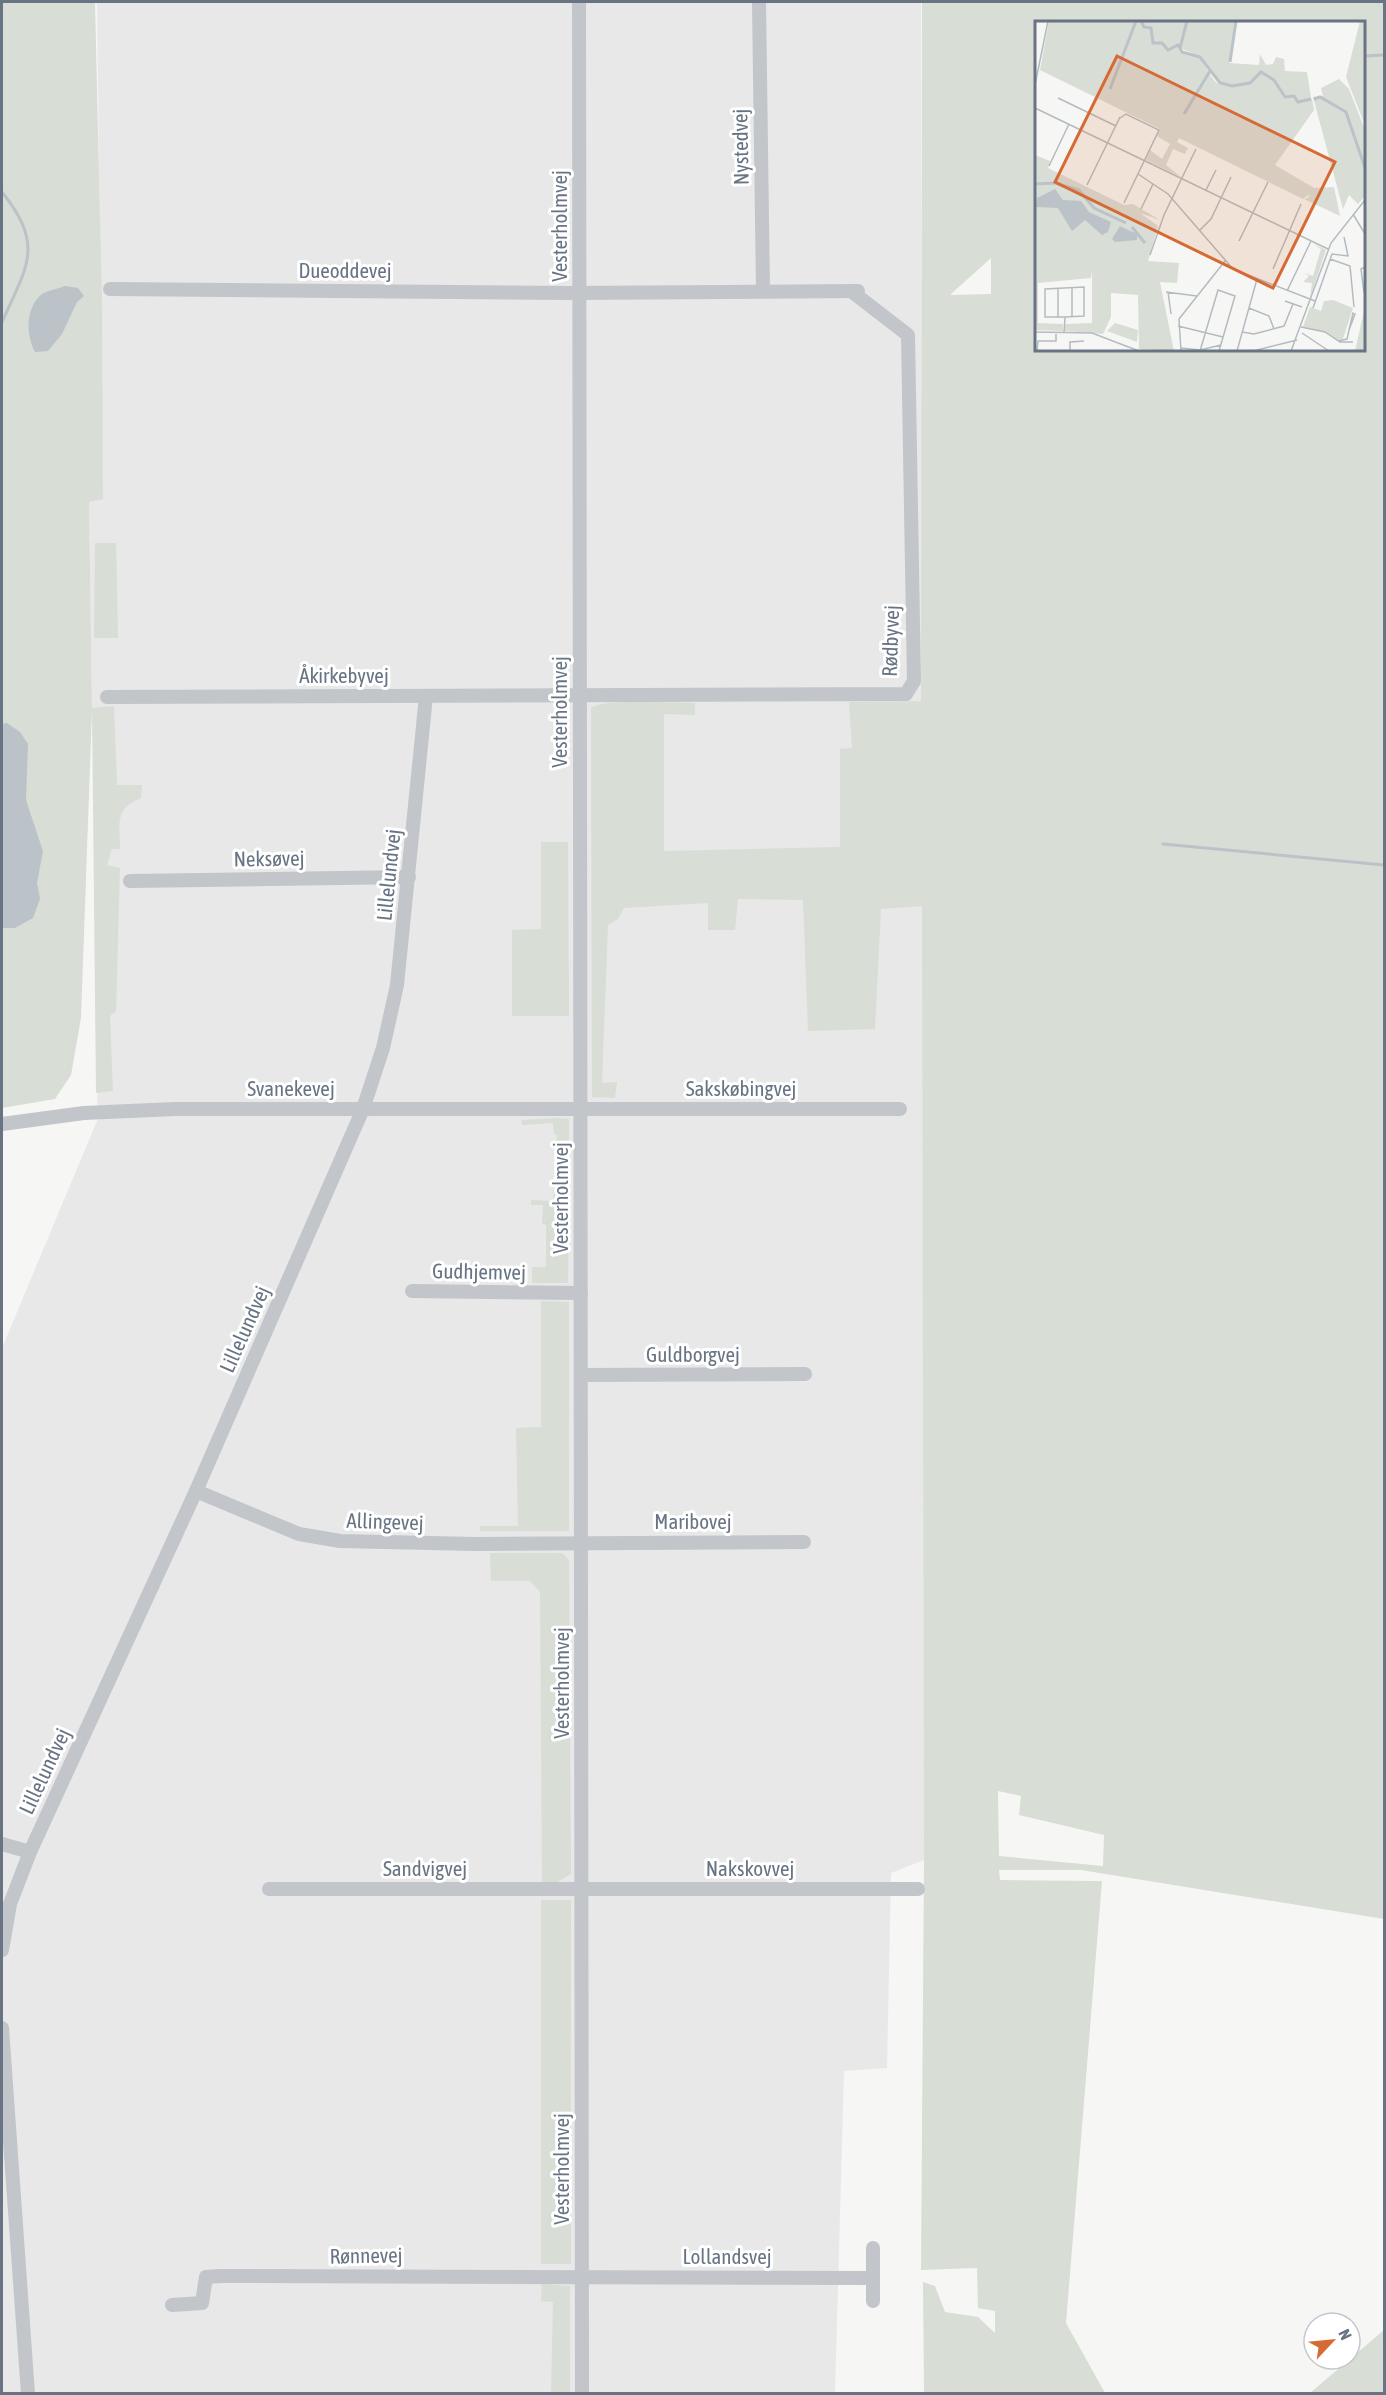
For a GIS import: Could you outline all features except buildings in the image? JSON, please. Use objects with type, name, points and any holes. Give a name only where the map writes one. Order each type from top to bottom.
[{"type":"street","name":"Vesterholmvej","points":[[579,2],[582,2394]]},
{"type":"street","name":"Nystedvej","points":[[759,2],[763,291]]},
{"type":"street","name":"Dueoddevej","points":[[110,289],[580,293]]},
{"type":"street","points":[[580,293],[763,291]]},
{"type":"street","name":"Rødbyvej","points":[[580,696],[906,694],[914,681],[908,335],[856,291],[763,291]]},
{"type":"street","name":"Lillelundvej","points":[[2,1950],[10,1904],[30,1852],[196,1491],[363,1109],[383,1048],[397,985],[426,696]]},
{"type":"street","name":"Åkirkebyvej","points":[[107,697],[580,696]]},
{"type":"street","name":"Neksøvej","points":[[130,880],[409,877]]},
{"type":"street","name":"Svanekevej","points":[[2,1124],[84,1113],[175,1108],[582,1109]]},
{"type":"street","name":"Sakskøbingvej","points":[[582,1109],[900,1109]]},
{"type":"street","name":"Gudhjemvej","points":[[412,1292],[581,1293]]},
{"type":"street","name":"Guldborgvej","points":[[581,1375],[805,1374]]},
{"type":"street","name":"Allingevej","points":[[196,1491],[299,1534],[340,1541],[582,1543]]},
{"type":"street","name":"Maribovej","points":[[582,1543],[804,1542]]},
{"type":"street","points":[[2,1844],[30,1852]]},
{"type":"street","name":"Sandvigvej","points":[[269,1889],[582,1889]]},
{"type":"street","name":"Nakskovvej","points":[[582,1889],[918,1889]]},
{"type":"street","points":[[2,2028],[8,2214],[28,2394]]},
{"type":"street","points":[[873,2248],[873,2301]]},
{"type":"street","name":"Lollandsvej","points":[[582,2276],[873,2278]]},
{"type":"street","name":"Rønnevej","points":[[172,2305],[202,2303],[206,2277],[582,2276]]},
{"type":"shaded area","points":[[2,2],[95,2],[102,304],[103,499],[89,502],[92,708],[114,706],[117,785],[142,785],[141,798],[132,802],[122,812],[120,849],[112,849],[107,865],[120,868],[116,1011],[110,1016],[113,1091],[96,1093],[92,710],[81,1018],[71,1075],[55,1099],[2,1108]]},
{"type":"shaded area","points":[[97,2],[921,2],[924,1860],[891,1873],[887,2068],[844,2071],[835,2393],[2,2394],[2,1348],[97,1121],[103,715],[92,714],[89,502],[103,498]]},
{"type":"shaded area","points":[[922,2],[1384,2],[1384,1919],[1081,1870],[999,1870],[1000,1880],[1102,1881],[1066,2323],[1105,2393],[924,2393],[923,2282],[935,2286],[945,2312],[978,2317],[995,2333],[995,2311],[978,2308],[977,2268],[921,2270],[924,1860],[922,906],[881,909],[875,1029],[808,1031],[803,900],[738,899],[735,930],[708,930],[708,903],[624,908],[618,919],[608,925],[602,1083],[617,1082],[615,1098],[592,1097],[591,708],[624,702],[695,703],[695,715],[664,714],[664,851],[840,847],[840,749],[852,748],[849,702],[921,701]],"holes":[[[991,258],[991,294],[951,295],[951,294]],[[998,1791],[1021,1796],[1019,1815],[1104,1835],[1103,1866],[999,1856]]]},
{"type":"shaded area","points":[[65,286],[78,288],[84,296],[77,302],[62,334],[48,351],[35,352],[29,330],[32,307],[42,294]]},
{"type":"shaded area","points":[[95,543],[116,543],[118,638],[94,638]]},
{"type":"shaded area","points":[[7,723],[20,732],[28,744],[26,800],[43,851],[37,883],[40,899],[33,918],[15,928],[2,928],[2,724]]},
{"type":"shaded area","points":[[541,842],[568,842],[569,1016],[512,1016],[512,930],[541,929]]},
{"type":"shaded area","points":[[569,1119],[568,1283],[532,1283],[532,1267],[546,1267],[546,1225],[542,1224],[543,1205],[531,1205],[531,1200],[553,1201],[557,1135],[554,1134],[553,1123],[522,1125],[522,1120]]},
{"type":"shaded area","points":[[541,1301],[569,1302],[569,1531],[480,1531],[480,1526],[518,1526],[516,1428],[541,1427]]},
{"type":"shaded area","points":[[490,1553],[562,1553],[569,1560],[571,1874],[557,1882],[542,1882],[540,1592],[530,1581],[491,1581]]},
{"type":"shaded area","points":[[541,1900],[571,1900],[571,2264],[541,2264]]},
{"type":"shaded area","points":[[542,2284],[570,2286],[570,2393],[551,2393],[553,2302],[541,2301]]},
{"type":"shaded area","points":[[1384,2330],[1384,2393],[1310,2393],[1336,2371],[1362,2371],[1362,2349]]},
{"type":"waterway","points":[[1365,56],[1384,55]]},
{"type":"waterway","points":[[2,192],[24,227],[28,256],[19,286],[2,322]]},
{"type":"waterway","points":[[1163,844],[1384,865]]}]
